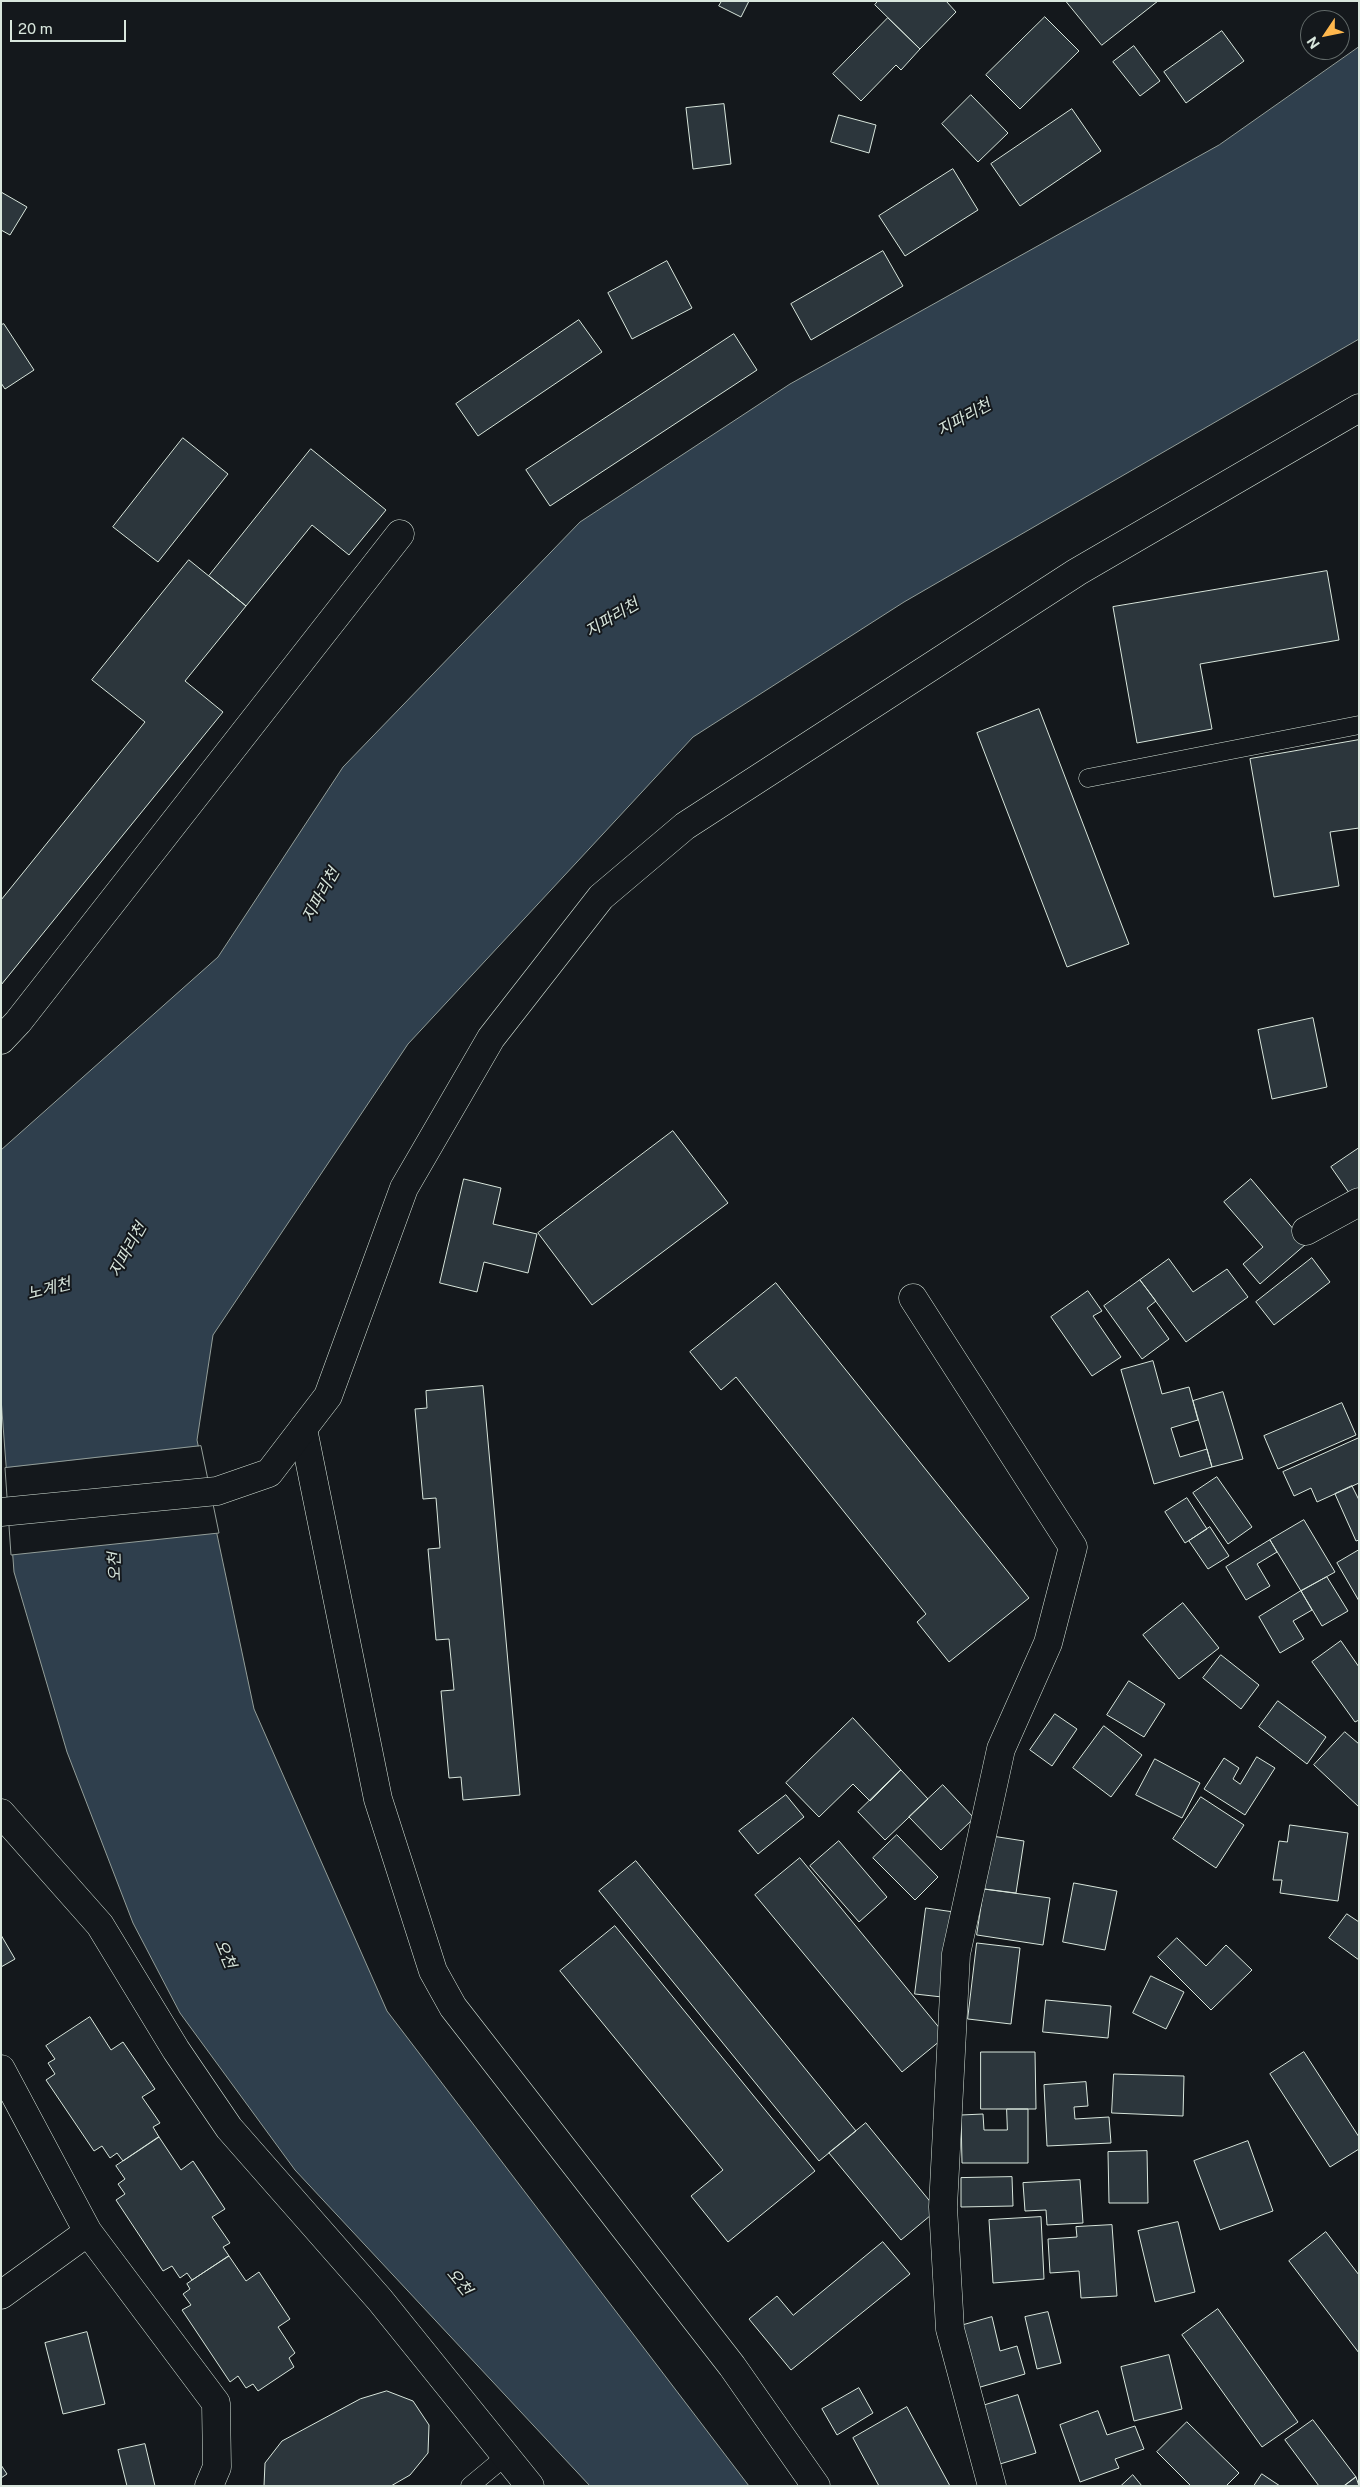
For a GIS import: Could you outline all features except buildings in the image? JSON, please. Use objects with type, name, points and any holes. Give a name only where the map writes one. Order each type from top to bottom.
[{"type":"street","points":[[3,1512],[217,1491],[269,1474],[328,1396],[404,1188],[491,1038],[601,897],[685,826],[1077,572],[1359,408]]},
{"type":"street","points":[[1,1040],[18,1022],[400,534]]},
{"type":"street","points":[[1306,1232],[1359,1202]]},
{"type":"street","points":[[913,1298],[1073,1547],[1048,1643],[1001,1749],[956,1954],[943,2207],[950,2329],[992,2486]]},
{"type":"street","points":[[303,1429],[378,1799],[433,1971],[453,2007],[732,2366],[816,2486]]},
{"type":"street","points":[[1,1813],[100,1925],[176,2050],[229,2128],[380,2300],[530,2486]]},
{"type":"street","points":[[1,2068],[88,2232],[216,2403],[217,2467],[210,2486]]},
{"type":"street","points":[[1,2295],[88,2232]]},
{"type":"lane","points":[[1088,778],[1359,725]]},
{"type":"lane","points":[[470,2486],[506,2456]]},
{"type":"water","points":[[1359,47],[1359,339],[904,602],[693,737],[408,1044],[213,1335],[197,1440],[254,1709],[387,2011],[749,2486],[590,2486],[295,2170],[180,2013],[133,1923],[67,1752],[14,1572],[1,1398],[1,1150],[218,957],[343,767],[580,522],[790,384],[1219,145],[1340,60],[1350,60],[1350,53]]},
{"type":"pier","points":[[201,1446],[219,1533],[11,1555],[5,1468]]},
{"type":"water label","name":"지파리천","points":[[964,418]]},
{"type":"water label","name":"지파리천","points":[[612,618]]},
{"type":"water label","name":"지파리천","points":[[321,895]]},
{"type":"water label","name":"지파리천","points":[[128,1250]]},
{"type":"water label","name":"노계천","points":[[49,1289]]},
{"type":"water label","name":"오천","points":[[115,1567]]},
{"type":"water label","name":"오천","points":[[225,1954]]},
{"type":"water label","name":"오천","points":[[459,2282]]}]
